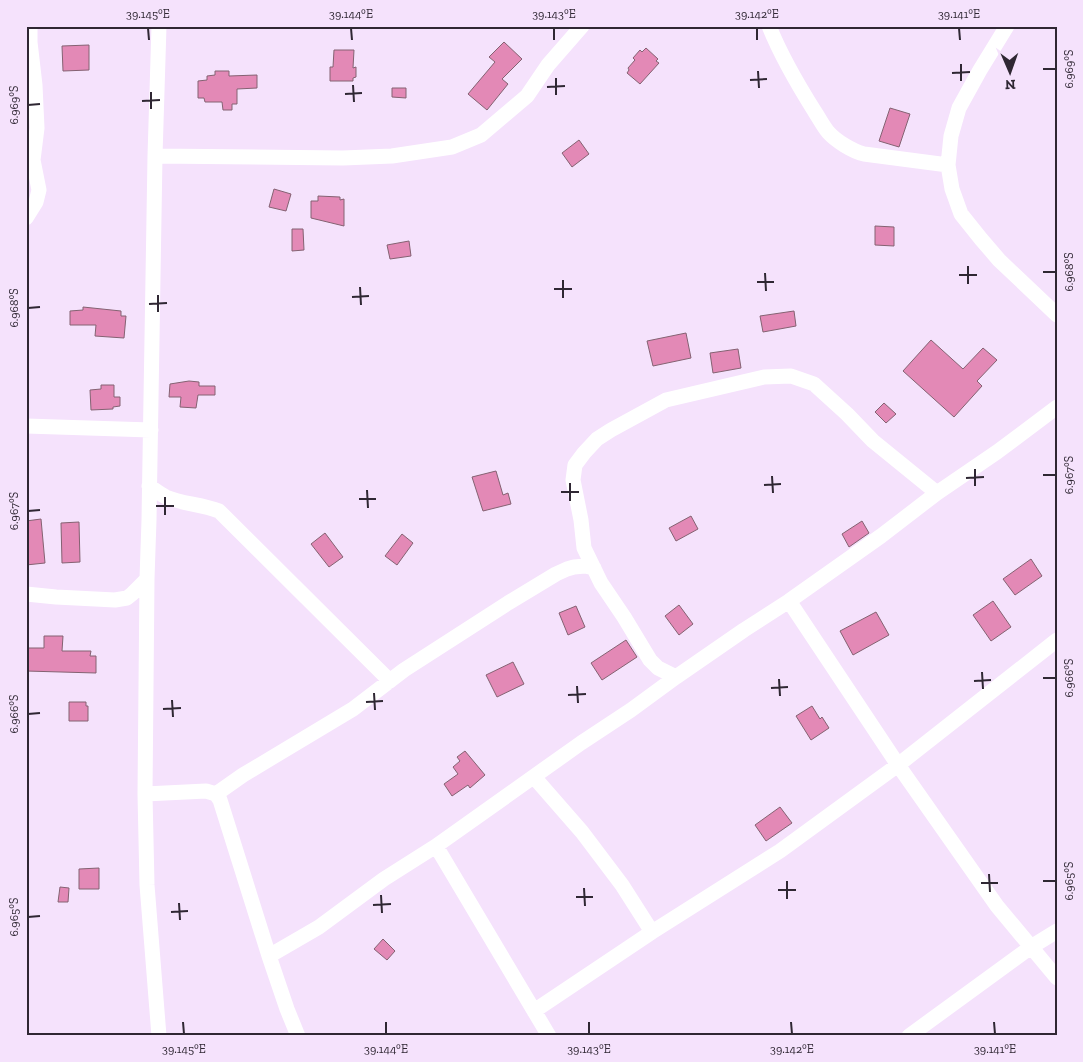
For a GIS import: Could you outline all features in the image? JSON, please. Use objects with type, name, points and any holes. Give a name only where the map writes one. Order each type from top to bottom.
[{"type":"street","points":[[26,218],[36,202],[39,190],[33,160],[37,128],[36,85],[30,42],[30,26]]},
{"type":"street","points":[[159,26],[146,623],[145,794],[148,894],[160,1036]]},
{"type":"street","points":[[155,156],[343,158],[392,156],[452,147],[481,135],[527,96],[548,65],[582,26]]},
{"type":"street","points":[[768,26],[808,101],[828,132],[840,142],[854,152],[948,165]]},
{"type":"street","points":[[1007,26],[959,108],[951,136],[948,165],[952,189],[961,214],[981,239],[999,260],[1057,315]]},
{"type":"street","points":[[676,677],[658,668],[650,660],[601,583],[584,548],[581,520],[573,480],[575,466],[597,439],[666,400],[764,377],[791,376],[814,384],[873,441],[937,493]]},
{"type":"street","points":[[270,956],[318,927],[384,879],[436,846],[744,630],[789,602],[1057,407]]},
{"type":"street","points":[[26,426],[151,430]]},
{"type":"street","points":[[149,486],[163,496],[219,510],[390,681]]},
{"type":"street","points":[[149,520],[163,507],[180,501]]},
{"type":"street","points":[[216,794],[243,775],[353,709],[404,670],[556,574],[574,567],[585,566],[594,568]]},
{"type":"street","points":[[26,594],[115,600],[127,598],[147,580]]},
{"type":"street","points":[[115,600],[132,607],[146,623]]},
{"type":"street","points":[[789,602],[898,765],[997,906],[1057,978]]},
{"type":"street","points":[[534,1011],[652,932],[780,851],[898,765],[1057,640]]},
{"type":"street","points":[[534,776],[594,847],[622,885],[652,932]]},
{"type":"street","points":[[145,794],[206,791],[216,794],[220,800],[287,1009],[298,1036]]},
{"type":"street","points":[[436,846],[549,1036]]},
{"type":"street","points":[[910,1036],[1031,947],[1057,931]]},
{"type":"building","points":[[504,42],[522,59],[502,79],[508,84],[487,110],[468,94],[495,62],[489,57]]},
{"type":"building","points":[[89,45],[89,70],[63,71],[62,46]]},
{"type":"building","points":[[646,48],[658,59],[656,61],[659,63],[640,84],[627,73],[628,68],[635,60],[633,58],[640,50],[642,52]]},
{"type":"building","points":[[334,50],[354,50],[353,68],[356,67],[356,77],[353,78],[353,81],[330,81],[330,67],[333,67]]},
{"type":"building","points":[[215,71],[229,71],[229,76],[257,75],[257,88],[237,89],[237,104],[232,104],[232,110],[223,110],[222,102],[205,102],[204,98],[198,98],[198,81],[207,80],[207,76],[215,75]]},
{"type":"building","points":[[392,88],[406,88],[406,98],[392,97]]},
{"type":"building","points":[[890,108],[910,114],[899,147],[879,141]]},
{"type":"building","points":[[579,140],[589,154],[572,167],[562,153]]},
{"type":"building","points":[[274,189],[291,194],[286,211],[269,207]]},
{"type":"building","points":[[318,196],[340,197],[340,200],[344,199],[344,226],[311,218],[311,201],[318,201]]},
{"type":"building","points":[[875,226],[894,227],[894,246],[875,245]]},
{"type":"building","points":[[292,229],[303,229],[304,250],[292,251]]},
{"type":"building","points":[[409,241],[411,256],[390,259],[387,245]]},
{"type":"building","points":[[83,307],[121,311],[121,316],[126,316],[124,338],[95,336],[96,325],[70,325],[70,311],[83,310]]},
{"type":"building","points":[[794,311],[796,326],[763,332],[760,316]]},
{"type":"building","points":[[686,333],[691,358],[653,366],[647,341]]},
{"type":"building","points":[[931,340],[963,369],[983,348],[997,360],[977,381],[982,386],[954,417],[903,371]]},
{"type":"building","points":[[738,349],[741,368],[713,373],[710,353]]},
{"type":"building","points":[[189,381],[199,382],[199,386],[215,386],[215,395],[198,395],[196,408],[180,407],[181,397],[169,397],[170,384]]},
{"type":"building","points":[[101,385],[114,385],[114,397],[120,397],[120,406],[113,407],[113,409],[91,410],[90,390],[101,389]]},
{"type":"building","points":[[884,403],[896,414],[886,423],[875,412]]},
{"type":"building","points":[[496,471],[503,495],[508,493],[511,504],[483,511],[472,477]]},
{"type":"building","points":[[691,516],[698,529],[676,541],[669,528]]},
{"type":"building","points":[[41,519],[45,563],[26,565],[26,521]]},
{"type":"building","points":[[862,521],[869,533],[849,547],[842,534]]},
{"type":"building","points":[[79,522],[80,562],[62,563],[61,523]]},
{"type":"building","points":[[325,533],[343,557],[329,567],[311,544]]},
{"type":"building","points":[[402,534],[413,543],[397,565],[385,556]]},
{"type":"building","points":[[1031,559],[1042,576],[1015,595],[1003,579]]},
{"type":"building","points":[[993,601],[1011,627],[991,641],[973,615]]},
{"type":"building","points":[[679,605],[693,624],[679,635],[665,616]]},
{"type":"building","points":[[576,606],[585,627],[568,635],[559,613]]},
{"type":"building","points":[[876,612],[889,635],[853,655],[840,631]]},
{"type":"building","points":[[44,636],[63,636],[62,651],[91,651],[90,656],[96,656],[96,673],[26,671],[26,648],[44,648]]},
{"type":"building","points":[[626,640],[637,657],[602,680],[591,663]]},
{"type":"building","points":[[513,662],[524,684],[497,697],[486,675]]},
{"type":"building","points":[[69,702],[86,702],[86,706],[88,706],[88,721],[69,721]]},
{"type":"building","points":[[812,706],[820,719],[822,717],[829,728],[811,740],[796,716]]},
{"type":"building","points":[[465,751],[485,775],[470,788],[468,785],[452,796],[444,784],[458,774],[453,767],[460,761],[457,757]]},
{"type":"building","points":[[780,807],[792,823],[766,841],[755,825]]},
{"type":"building","points":[[99,868],[99,889],[79,889],[79,869]]},
{"type":"building","points":[[60,887],[69,888],[68,902],[58,902]]},
{"type":"building","points":[[383,939],[395,951],[387,960],[374,949]]}]
